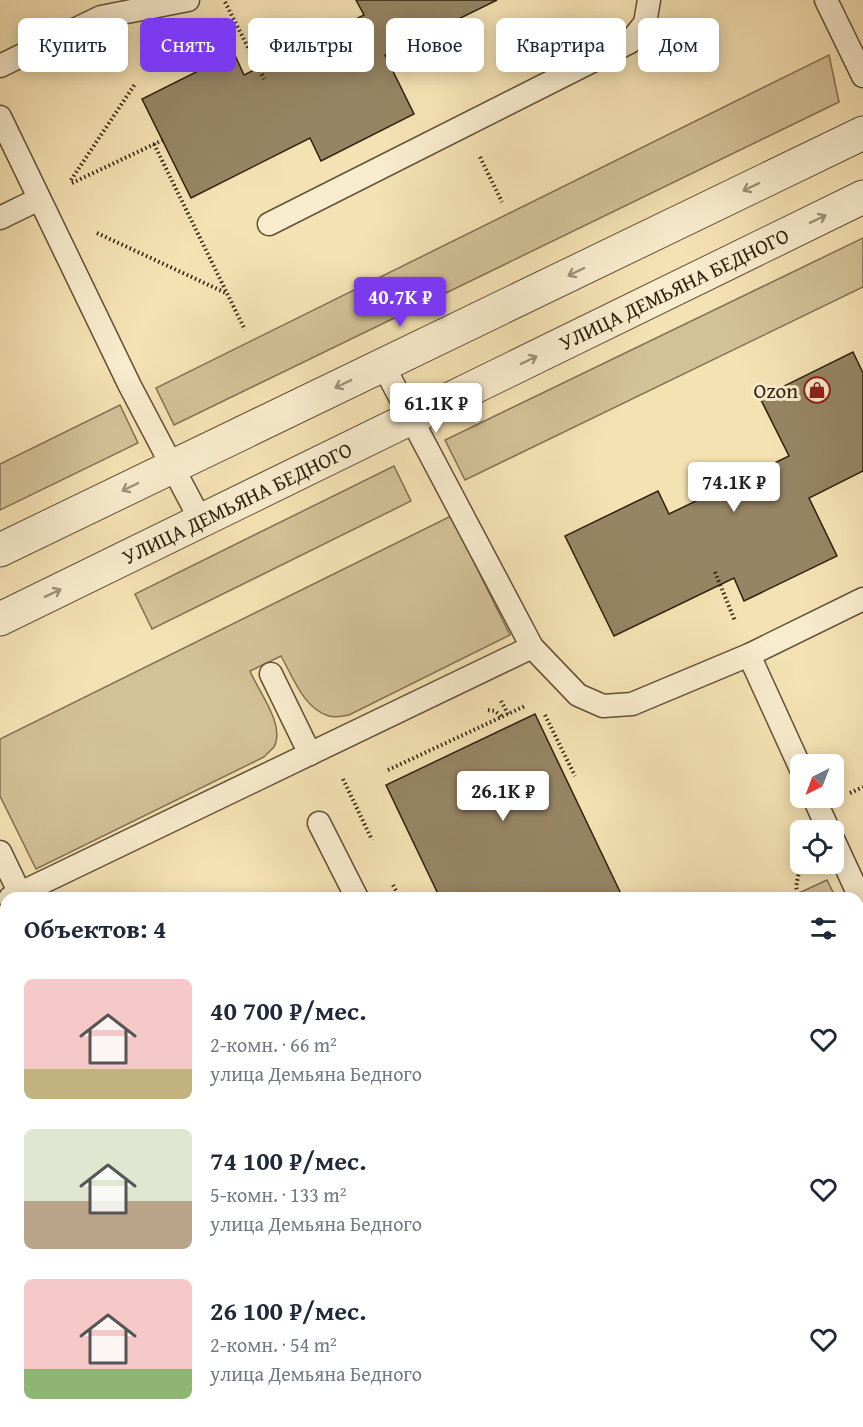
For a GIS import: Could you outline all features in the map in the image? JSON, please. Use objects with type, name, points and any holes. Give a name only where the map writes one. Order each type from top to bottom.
[{"type":"street","points":[[0,550],[863,133]]},
{"type":"street","name":"УЛИЦА ДЕМЬЯНА БЕДНОГО","points":[[0,619],[863,197]]},
{"type":"lane","points":[[0,66],[101,17],[188,0]]},
{"type":"lane","points":[[269,224],[630,42],[645,22],[650,0]]},
{"type":"lane","points":[[826,0],[863,76]]},
{"type":"lane","points":[[0,117],[130,386],[201,521]]},
{"type":"lane","points":[[0,218],[42,203]]},
{"type":"lane","points":[[383,365],[532,647],[578,695],[603,706],[632,704],[749,656],[863,599]]},
{"type":"lane","points":[[26,892],[532,647]]},
{"type":"lane","points":[[749,656],[794,754]]},
{"type":"lane","points":[[271,674],[318,750]]},
{"type":"lane","points":[[319,823],[354,892]]},
{"type":"lane","points":[[0,852],[10,892]]},
{"type":"lane","points":[[844,863],[857,892]]},
{"type":"path","points":[[224,0],[264,79]]},
{"type":"path","points":[[135,84],[67,185],[163,140]]},
{"type":"path","points":[[465,126],[502,202]]},
{"type":"path","points":[[154,144],[245,330]]},
{"type":"path","points":[[42,203],[227,293]]},
{"type":"path","points":[[715,572],[749,656]]},
{"type":"path","points":[[388,770],[525,706]]},
{"type":"path","points":[[544,713],[574,776]]},
{"type":"path","points":[[318,750],[376,848]]},
{"type":"path","points":[[797,892],[798,874]]},
{"type":"path","points":[[390,878],[397,892]]},
{"type":"shaded area","points":[[829,55],[839,102],[174,425],[156,388]]},
{"type":"shaded area","points":[[863,238],[863,287],[465,480],[445,440]]},
{"type":"shaded area","points":[[120,405],[138,443],[0,510],[0,464]]},
{"type":"shaded area","points":[[394,466],[411,501],[152,629],[135,594]]},
{"type":"shaded area","points":[[451,516],[510,635],[349,715],[342,716],[329,716],[313,707],[300,691],[281,656],[250,671],[270,708],[276,729],[277,738],[274,747],[264,757],[36,869],[0,796],[0,739]]},
{"type":"shaded area","points":[[827,880],[833,892],[801,892]]},
{"type":"building","points":[[356,0],[497,0],[460,18],[386,18],[386,72],[393,72],[414,114],[321,161],[310,138],[191,198],[142,99],[196,72],[236,72],[236,57],[244,75],[250,72],[374,72],[374,18],[358,18],[364,15]]},
{"type":"building","points":[[853,352],[863,373],[863,471],[809,498],[837,556],[744,601],[734,578],[614,636],[565,536],[658,491],[669,514],[789,456],[760,398]]},
{"type":"building","points":[[535,714],[620,892],[437,892],[386,785]]},
{"type":"place","name":"Ozon","points":[[817,390]]}]
